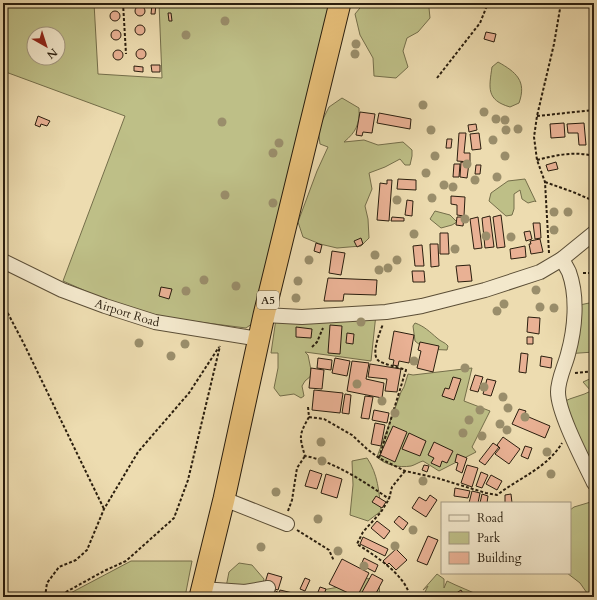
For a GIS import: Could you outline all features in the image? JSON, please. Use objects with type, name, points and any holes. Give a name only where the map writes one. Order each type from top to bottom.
[{"type":"highway","name":"A5","points":[[201,593],[224,499],[264,316],[340,3]]},
{"type":"street","points":[[264,316],[302,317],[386,312],[422,306],[485,290],[540,272],[562,259],[594,233]]},
{"type":"street","points":[[562,259],[569,273],[574,308],[569,349],[561,375],[558,392],[561,408],[594,483]]},
{"type":"street","name":"Airport Road","points":[[3,261],[62,290],[155,322],[259,338]]},
{"type":"street","points":[[224,499],[287,524]]},
{"type":"street","points":[[201,593],[245,592],[268,588]]},
{"type":"path","points":[[86,3],[124,7]]},
{"type":"path","points":[[123,3],[126,54]]},
{"type":"path","points":[[437,78],[480,23],[488,3]]},
{"type":"path","points":[[550,267],[545,182],[537,160],[534,137],[537,116],[554,44],[561,3]]},
{"type":"path","points":[[537,116],[594,110]]},
{"type":"path","points":[[537,160],[566,154],[586,154],[594,156]]},
{"type":"path","points":[[545,182],[594,201]]},
{"type":"path","points":[[3,304],[104,509]]},
{"type":"path","points":[[379,458],[406,370],[378,360],[375,356],[386,312]]},
{"type":"path","points":[[312,347],[321,335],[326,315]]},
{"type":"path","points":[[45,597],[47,583],[59,567],[76,560],[87,550],[104,509],[138,452],[189,393],[221,344],[188,480],[174,518],[126,561],[104,571],[57,597]]},
{"type":"path","points":[[305,456],[300,441],[301,432],[309,417],[308,407]]},
{"type":"path","points":[[309,417],[324,419],[352,435],[379,458],[405,471],[437,478],[497,495],[508,486],[529,475],[547,461],[558,449],[570,430]]},
{"type":"path","points":[[305,456],[337,466],[389,499]]},
{"type":"path","points":[[305,456],[297,468],[292,500],[288,511],[287,524],[328,550],[334,561]]},
{"type":"path","points":[[405,471],[392,488],[389,499],[378,516],[363,532],[357,544],[380,560],[401,578],[410,597]]},
{"type":"green space","points":[[3,3],[94,3],[98,74],[162,78],[159,3],[333,4],[256,321],[246,328],[152,316],[108,301],[63,281],[125,116],[3,71]]},
{"type":"green space","points":[[364,3],[431,3],[429,8],[430,18],[418,32],[407,38],[403,51],[408,67],[396,78],[374,76],[373,58],[360,35],[355,14]]},
{"type":"green space","points":[[498,62],[515,74],[521,83],[522,89],[519,103],[510,107],[497,101],[491,92],[490,81],[492,67]]},
{"type":"green space","points":[[342,98],[359,108],[358,123],[352,135],[344,142],[364,140],[378,145],[403,142],[412,150],[412,156],[410,165],[405,165],[400,159],[369,173],[372,189],[365,206],[368,219],[369,238],[361,246],[337,248],[320,244],[303,237],[298,222],[317,171],[328,147],[320,144],[318,129],[329,107]]},
{"type":"green space","points":[[525,179],[536,202],[528,203],[522,199],[520,190],[514,194],[514,209],[512,215],[506,216],[489,201],[491,193],[508,181]]},
{"type":"green space","points":[[435,211],[450,215],[457,222],[441,228],[430,219]]},
{"type":"green space","points":[[594,302],[594,352],[565,354],[570,307]]},
{"type":"green space","points":[[376,314],[371,361],[305,352],[308,355],[312,375],[302,386],[304,396],[301,398],[294,394],[280,396],[274,388],[278,368],[278,353],[271,353],[276,319]]},
{"type":"green space","points":[[415,323],[424,327],[447,345],[447,350],[425,349],[415,341],[413,326]]},
{"type":"green space","points":[[472,368],[464,401],[490,411],[472,447],[476,452],[439,471],[423,461],[411,466],[402,467],[388,464],[377,457],[408,374],[413,375]]},
{"type":"green space","points":[[594,377],[594,485],[563,402],[591,391],[583,382]]},
{"type":"green space","points":[[367,458],[376,477],[381,511],[368,521],[350,515],[353,485],[352,461]]},
{"type":"green space","points":[[594,501],[594,597],[586,597],[587,593],[580,583],[568,574],[571,574],[571,509]]},
{"type":"green space","points":[[131,561],[192,561],[185,597],[63,597]]},
{"type":"green space","points":[[239,563],[252,565],[264,579],[260,597],[224,597],[229,572]]},
{"type":"green space","points":[[437,574],[444,579],[444,588],[447,581],[482,597],[447,597],[445,593],[435,597],[424,594],[428,586],[423,590]]},
{"type":"green space","points":[[353,578],[375,579],[379,585],[380,597],[319,597],[322,590],[345,586]]},
{"type":"building","points":[[152,4],[156,4],[155,14],[151,14]]},
{"type":"building","points":[[140,6],[145,11],[140,16],[135,11]]},
{"type":"building","points":[[115,11],[120,16],[115,21],[110,16]]},
{"type":"building","points":[[168,13],[171,13],[172,21],[169,21]]},
{"type":"building","points":[[140,25],[145,30],[140,35],[135,30]]},
{"type":"building","points":[[116,30],[121,35],[116,40],[111,35]]},
{"type":"building","points":[[486,32],[496,34],[494,42],[484,39]]},
{"type":"building","points":[[141,49],[146,54],[141,59],[136,54]]},
{"type":"building","points":[[118,50],[123,55],[118,60],[113,55]]},
{"type":"building","points":[[151,65],[160,65],[160,72],[152,72]]},
{"type":"building","points":[[134,66],[143,67],[143,72],[134,71]]},
{"type":"building","points":[[360,112],[375,114],[372,133],[363,132],[362,136],[356,135]]},
{"type":"building","points":[[379,113],[411,119],[410,129],[377,123]]},
{"type":"building","points":[[38,116],[50,121],[47,126],[41,124],[40,127],[35,125]]},
{"type":"building","points":[[564,123],[565,137],[551,138],[550,124]]},
{"type":"building","points":[[584,123],[586,145],[579,145],[578,133],[568,133],[567,124]]},
{"type":"building","points":[[476,124],[477,130],[469,132],[468,125]]},
{"type":"building","points":[[459,133],[466,133],[464,153],[470,153],[470,162],[457,161]]},
{"type":"building","points":[[479,133],[481,149],[472,150],[470,134]]},
{"type":"building","points":[[447,139],[452,139],[451,148],[446,148]]},
{"type":"building","points":[[461,162],[469,163],[467,178],[460,177]]},
{"type":"building","points":[[556,162],[558,169],[548,171],[546,165]]},
{"type":"building","points":[[454,164],[460,164],[459,177],[453,177]]},
{"type":"building","points":[[476,165],[481,165],[480,174],[475,174]]},
{"type":"building","points":[[398,179],[416,180],[416,190],[397,189]]},
{"type":"building","points":[[387,180],[392,180],[389,221],[377,220],[380,183],[387,184]]},
{"type":"building","points":[[451,196],[465,197],[464,216],[457,215],[457,205],[451,204]]},
{"type":"building","points":[[407,200],[413,201],[412,216],[405,215]]},
{"type":"building","points":[[501,215],[505,247],[497,248],[493,217]]},
{"type":"building","points":[[490,216],[494,247],[485,248],[482,218]]},
{"type":"building","points":[[392,217],[404,218],[404,221],[391,221]]},
{"type":"building","points":[[457,217],[464,217],[463,226],[456,225]]},
{"type":"building","points":[[478,217],[482,248],[474,249],[470,219]]},
{"type":"building","points":[[533,223],[540,223],[541,238],[535,239]]},
{"type":"building","points":[[530,231],[532,239],[526,241],[524,232]]},
{"type":"building","points":[[440,233],[448,233],[449,254],[440,254]]},
{"type":"building","points":[[361,238],[363,244],[357,247],[354,241]]},
{"type":"building","points":[[540,239],[543,252],[531,254],[529,244],[531,244],[530,241]]},
{"type":"building","points":[[316,243],[322,245],[320,253],[314,251]]},
{"type":"building","points":[[430,244],[438,244],[439,266],[431,267]]},
{"type":"building","points":[[422,245],[424,266],[415,266],[413,246]]},
{"type":"building","points":[[525,246],[526,257],[511,259],[510,249]]},
{"type":"building","points":[[332,251],[345,253],[341,275],[329,273]]},
{"type":"building","points":[[470,265],[472,281],[458,282],[456,266]]},
{"type":"building","points":[[412,271],[424,271],[425,282],[413,282]]},
{"type":"building","points":[[328,278],[377,280],[376,295],[344,294],[343,301],[324,301]]},
{"type":"building","points":[[161,287],[172,289],[169,299],[159,296]]},
{"type":"building","points":[[528,317],[540,318],[539,334],[527,332]]},
{"type":"building","points":[[330,325],[342,326],[340,354],[328,353]]},
{"type":"building","points":[[296,327],[312,329],[311,338],[296,337]]},
{"type":"building","points":[[394,331],[414,335],[409,363],[399,361],[398,366],[393,365],[394,360],[389,359]]},
{"type":"building","points":[[347,333],[354,334],[353,344],[346,343]]},
{"type":"building","points":[[527,337],[533,337],[533,344],[527,344]]},
{"type":"building","points":[[420,342],[439,346],[433,372],[417,368],[421,351],[418,350]]},
{"type":"building","points":[[521,353],[528,354],[526,373],[519,372]]},
{"type":"building","points":[[541,356],[552,358],[551,368],[540,366]]},
{"type":"building","points":[[318,358],[332,360],[331,370],[317,368]]},
{"type":"building","points":[[335,358],[350,361],[347,376],[332,373]]},
{"type":"building","points":[[352,361],[369,363],[366,379],[384,383],[382,398],[347,391]]},
{"type":"building","points":[[370,364],[401,369],[397,392],[385,391],[387,379],[368,377]]},
{"type":"building","points":[[311,368],[324,370],[322,389],[309,388]]},
{"type":"building","points":[[475,375],[483,377],[478,392],[470,390]]},
{"type":"building","points":[[453,377],[461,379],[454,400],[442,396],[445,388],[449,389]]},
{"type":"building","points":[[487,379],[496,381],[491,396],[483,394]]},
{"type":"building","points":[[314,390],[343,393],[340,413],[312,410]]},
{"type":"building","points":[[345,394],[351,395],[349,414],[342,413]]},
{"type":"building","points":[[365,396],[373,397],[369,419],[361,418]]},
{"type":"building","points":[[519,409],[526,411],[524,415],[550,426],[545,438],[512,424]]},
{"type":"building","points":[[374,410],[389,413],[387,423],[372,420]]},
{"type":"building","points":[[375,423],[385,425],[381,446],[371,444]]},
{"type":"building","points":[[393,426],[407,432],[395,462],[380,455]]},
{"type":"building","points":[[409,433],[426,441],[420,456],[402,449]]},
{"type":"building","points":[[503,437],[520,449],[509,464],[495,454],[500,448],[497,445]]},
{"type":"building","points":[[434,442],[453,451],[447,463],[442,461],[440,467],[431,463],[434,458],[428,455]]},
{"type":"building","points":[[493,443],[499,447],[485,465],[479,461]]},
{"type":"building","points":[[525,446],[532,448],[528,459],[521,456]]},
{"type":"building","points":[[457,454],[467,458],[462,473],[456,470],[458,463],[455,462]]},
{"type":"building","points":[[424,465],[429,466],[427,472],[422,470]]},
{"type":"building","points":[[467,465],[478,468],[472,487],[461,483]]},
{"type":"building","points":[[310,470],[322,474],[317,489],[305,486]]},
{"type":"building","points":[[481,472],[488,475],[482,488],[476,486]]},
{"type":"building","points":[[326,474],[342,479],[337,498],[321,493]]},
{"type":"building","points":[[491,475],[502,481],[497,490],[486,484]]},
{"type":"building","points":[[455,488],[470,491],[468,498],[454,496]]},
{"type":"building","points":[[472,491],[480,493],[478,502],[469,502]]},
{"type":"building","points":[[482,494],[488,496],[487,502],[480,502]]},
{"type":"building","points":[[511,494],[512,502],[505,502],[505,495]]},
{"type":"building","points":[[430,495],[437,500],[426,517],[412,508],[419,497],[426,501]]},
{"type":"building","points":[[376,496],[386,502],[382,508],[372,502]]},
{"type":"building","points":[[399,516],[408,523],[403,530],[394,522]]},
{"type":"building","points":[[377,521],[390,531],[384,539],[371,528]]},
{"type":"building","points":[[428,536],[438,540],[427,565],[417,561]]},
{"type":"building","points":[[363,537],[388,549],[385,556],[360,544]]},
{"type":"building","points":[[396,549],[407,560],[396,570],[389,563],[387,565],[383,561]]},
{"type":"building","points":[[364,558],[378,565],[375,572],[361,565]]},
{"type":"building","points":[[342,559],[369,573],[357,597],[329,584]]},
{"type":"building","points":[[268,573],[282,577],[278,590],[264,586]]},
{"type":"building","points":[[372,574],[383,580],[374,597],[366,597],[361,594]]},
{"type":"building","points":[[305,578],[310,580],[305,591],[300,589]]},
{"type":"building","points":[[320,587],[326,589],[323,597],[316,597]]},
{"type":"building","points":[[274,590],[279,593],[276,597],[270,596]]},
{"type":"building","points":[[280,590],[297,594],[297,597],[278,597]]},
{"type":"building","points":[[461,590],[464,595],[457,597],[455,594]]}]
